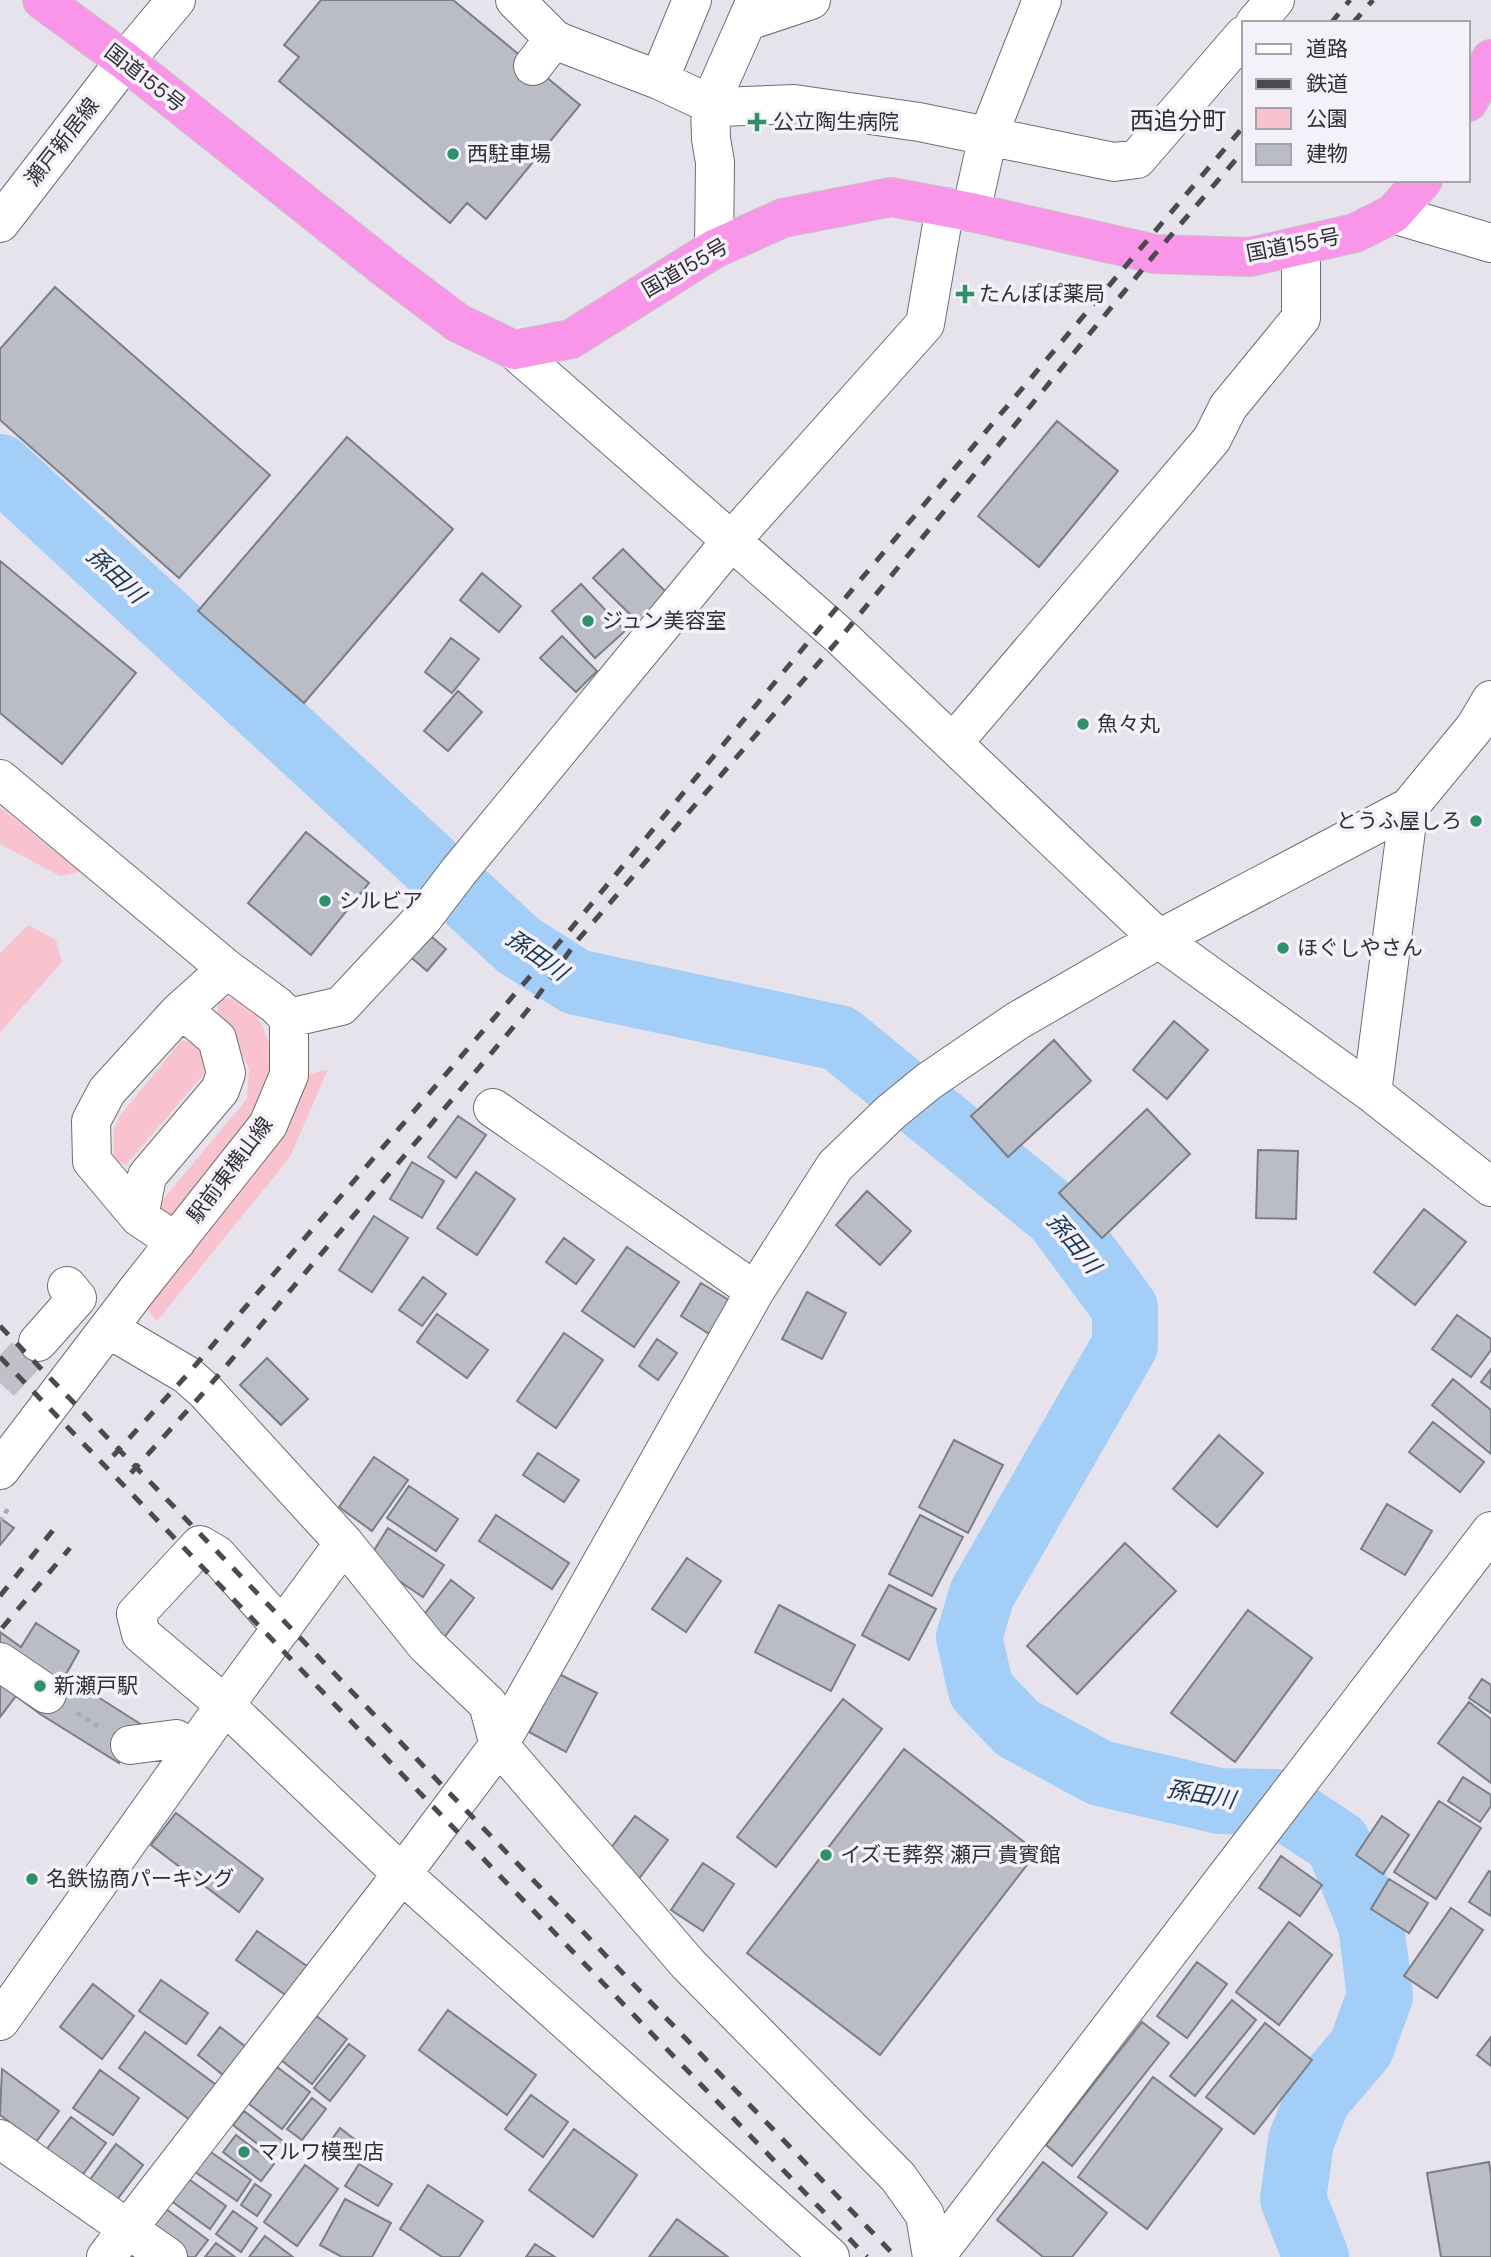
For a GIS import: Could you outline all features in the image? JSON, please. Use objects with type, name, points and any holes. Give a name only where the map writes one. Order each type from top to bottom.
[{"type":"highway","name":"国道155号","points":[[41,0],[125,61],[458,323],[514,350],[571,339],[714,249],[783,218],[868,201],[891,197],[1155,254],[1250,257],[1355,233],[1393,214],[1421,182]]},
{"type":"highway","points":[[1470,98],[1491,59]]},
{"type":"street","name":"瀬戸新居線","points":[[7,204],[176,0]]},
{"type":"street","points":[[515,0],[544,52],[659,80],[720,107],[794,104],[974,133],[1114,162],[1137,159],[1242,37]]},
{"type":"street","points":[[659,80],[692,0]]},
{"type":"street","points":[[714,249],[715,162],[710,104],[752,11],[811,0]]},
{"type":"street","points":[[0,779],[289,1018],[341,1006],[424,917],[732,541],[925,324],[958,210],[974,133],[1014,0]]},
{"type":"street","points":[[974,133],[1042,0]]},
{"type":"street","points":[[1257,21],[1275,0]]},
{"type":"street","points":[[1393,214],[1491,243]]},
{"type":"street","points":[[953,743],[1212,439],[1228,407],[1301,318],[1301,247]]},
{"type":"street","points":[[514,350],[841,637],[1159,939],[1372,1093],[1491,1187]]},
{"type":"street","points":[[116,2243],[499,1745],[755,1291],[835,1166],[891,1112],[929,1081],[1017,1021],[1159,939],[1409,807],[1486,721]]},
{"type":"street","points":[[1372,1093],[1409,807]]},
{"type":"street","points":[[176,1242],[139,1217],[92,1161],[92,1121],[107,1091],[178,1013],[227,969]]},
{"type":"street","points":[[139,1217],[147,1175],[220,1090],[226,1073],[218,1039],[196,1021],[178,1013]]},
{"type":"street","name":"駅前東横山線","points":[[0,1470],[268,1125],[289,1075],[289,1018]]},
{"type":"street","points":[[493,1108],[755,1291]]},
{"type":"street","points":[[37,1342],[77,1298],[67,1286]]},
{"type":"street","points":[[109,1329],[187,1375],[205,1391],[344,1544],[426,1645],[488,1704],[499,1745],[688,1964],[898,2177],[925,2215],[933,2257]]},
{"type":"street","points":[[933,2257],[1491,1531]]},
{"type":"street","points":[[0,2021],[225,1705],[344,1544]]},
{"type":"street","points":[[282,1628],[217,1555],[200,1545],[136,1614],[141,1634],[225,1705],[402,1874],[830,2257]]},
{"type":"street","points":[[0,1662],[47,1694]]},
{"type":"street","points":[[130,1745],[176,1739],[192,1751]]},
{"type":"street","points":[[0,2139],[116,2243],[168,2257]]},
{"type":"path","points":[[47,1694],[130,1745]]},
{"type":"green space","points":[[0,807],[81,872],[60,876],[0,844]]},
{"type":"green space","points":[[28,925],[56,940],[62,962],[0,1032],[0,953]]},
{"type":"green space","points":[[234,997],[255,1010],[277,1060],[265,1106],[172,1217],[155,1209],[247,1099],[249,1069],[235,1040],[217,1016],[219,1000]]},
{"type":"green space","points":[[181,1041],[197,1041],[206,1049],[204,1074],[126,1165],[114,1159],[114,1129],[120,1116]]},
{"type":"green space","points":[[328,1069],[290,1157],[157,1321],[145,1307],[300,1077]]},
{"type":"building","name":"西駐車場","points":[[321,0],[453,0],[580,105],[486,219],[467,203],[450,223],[279,81],[299,57],[284,45]]},
{"type":"building","points":[[55,287],[270,475],[179,578],[0,420],[0,349]]},
{"type":"building","points":[[1057,421],[1118,471],[1039,567],[978,516]]},
{"type":"building","points":[[347,437],[453,529],[304,703],[198,611]]},
{"type":"building","points":[[623,549],[669,595],[640,624],[593,578]]},
{"type":"building","points":[[0,561],[136,673],[62,764],[0,713]]},
{"type":"building","points":[[482,573],[521,606],[499,632],[460,600]]},
{"type":"building","name":"ジュン美容室","points":[[581,584],[625,631],[595,658],[552,611]]},
{"type":"building","points":[[562,636],[597,671],[576,692],[540,658]]},
{"type":"building","points":[[451,638],[479,659],[452,693],[425,672]]},
{"type":"building","points":[[458,691],[482,712],[448,751],[424,731]]},
{"type":"building","points":[[306,832],[369,883],[311,955],[248,903]]},
{"type":"building","points":[[426,932],[446,949],[427,971],[407,954]]},
{"type":"building","points":[[1174,1021],[1208,1050],[1167,1099],[1133,1070]]},
{"type":"building","points":[[1054,1040],[1091,1081],[1008,1157],[971,1116]]},
{"type":"building","points":[[1147,1109],[1190,1154],[1102,1238],[1059,1193]]},
{"type":"building","points":[[458,1116],[486,1135],[456,1178],[428,1157]]},
{"type":"building","points":[[1258,1150],[1298,1151],[1296,1219],[1256,1218]]},
{"type":"building","points":[[412,1162],[444,1181],[422,1218],[390,1199]]},
{"type":"building","points":[[476,1172],[515,1199],[477,1255],[437,1228]]},
{"type":"building","points":[[867,1191],[911,1231],[880,1265],[836,1225]]},
{"type":"building","points":[[1424,1209],[1466,1242],[1415,1305],[1374,1272]]},
{"type":"building","points":[[374,1216],[408,1238],[372,1292],[339,1270]]},
{"type":"building","points":[[564,1238],[594,1260],[576,1284],[546,1262]]},
{"type":"building","points":[[627,1247],[679,1282],[634,1347],[582,1311]]},
{"type":"building","points":[[423,1277],[446,1294],[422,1326],[399,1310]]},
{"type":"building","points":[[701,1283],[732,1302],[711,1335],[681,1316]]},
{"type":"building","points":[[807,1292],[846,1313],[822,1359],[782,1339]]},
{"type":"building","points":[[437,1314],[488,1350],[467,1378],[417,1342]]},
{"type":"building","points":[[1457,1315],[1491,1339],[1491,1350],[1471,1377],[1432,1349]]},
{"type":"building","points":[[564,1333],[603,1360],[556,1428],[517,1401]]},
{"type":"building","points":[[657,1339],[677,1353],[658,1380],[639,1366]]},
{"type":"building","points":[[267,1358],[308,1399],[281,1425],[240,1385]]},
{"type":"building","points":[[1491,1369],[1491,1389],[1481,1382]]},
{"type":"building","points":[[1453,1379],[1491,1410],[1491,1454],[1432,1405]]},
{"type":"building","points":[[1433,1422],[1484,1462],[1460,1492],[1409,1452]]},
{"type":"building","points":[[1219,1435],[1263,1473],[1217,1527],[1173,1489]]},
{"type":"building","points":[[954,1440],[1003,1465],[968,1533],[919,1507]]},
{"type":"building","points":[[538,1453],[579,1480],[564,1502],[523,1475]]},
{"type":"building","points":[[374,1457],[408,1480],[372,1531],[339,1507]]},
{"type":"building","points":[[409,1486],[458,1519],[436,1551],[387,1518]]},
{"type":"building","points":[[1387,1504],[1432,1531],[1405,1575],[1361,1549]]},
{"type":"building","points":[[496,1515],[569,1563],[552,1589],[479,1541]]},
{"type":"building","points":[[920,1515],[963,1537],[932,1596],[889,1574]]},
{"type":"building","points":[[0,1518],[14,1528],[0,1545]]},
{"type":"building","points":[[388,1528],[444,1565],[423,1597],[368,1560]]},
{"type":"building","points":[[1125,1543],[1176,1591],[1077,1694],[1027,1646]]},
{"type":"building","points":[[687,1558],[721,1581],[686,1632],[652,1609]]},
{"type":"building","points":[[451,1580],[474,1598],[443,1639],[419,1621]]},
{"type":"building","points":[[889,1585],[936,1609],[909,1660],[862,1635]]},
{"type":"building","points":[[779,1605],[855,1645],[831,1691],[755,1652]]},
{"type":"building","points":[[1248,1610],[1312,1658],[1235,1762],[1171,1713]]},
{"type":"building","name":"新瀬戸駅","points":[[36,1623],[79,1651],[65,1676],[142,1725],[119,1763],[16,1696],[0,1717],[0,1632],[21,1647]]},
{"type":"building","points":[[559,1674],[597,1693],[566,1752],[529,1732]]},
{"type":"building","points":[[1482,1679],[1491,1685],[1491,1713],[1469,1698]]},
{"type":"building","points":[[843,1699],[882,1729],[776,1867],[737,1837]]},
{"type":"building","points":[[1469,1702],[1491,1719],[1491,1783],[1438,1743]]},
{"type":"building","points":[[904,1749],[1037,1852],[880,2055],[747,1953]]},
{"type":"building","points":[[1463,1777],[1491,1795],[1491,1806],[1480,1822],[1448,1801]]},
{"type":"building","points":[[1439,1801],[1481,1828],[1436,1899],[1394,1872]]},
{"type":"building","points":[[176,1813],[263,1879],[239,1912],[151,1845]]},
{"type":"building","points":[[635,1816],[668,1840],[638,1880],[605,1856]]},
{"type":"building","points":[[1382,1816],[1409,1835],[1383,1874],[1356,1855]]},
{"type":"building","points":[[1281,1856],[1322,1885],[1300,1916],[1259,1888]]},
{"type":"building","points":[[703,1863],[734,1884],[703,1931],[671,1910]]},
{"type":"building","points":[[1489,1871],[1491,1872],[1491,1916],[1469,1902]]},
{"type":"building","points":[[1389,1879],[1428,1903],[1409,1933],[1371,1909]]},
{"type":"building","points":[[1451,1908],[1483,1930],[1437,1998],[1404,1976]]},
{"type":"building","points":[[1289,1922],[1332,1955],[1279,2025],[1236,1992]]},
{"type":"building","points":[[257,1931],[311,1969],[290,1998],[236,1960]]},
{"type":"building","points":[[1197,1962],[1227,1984],[1187,2038],[1157,2016]]},
{"type":"building","points":[[161,1980],[208,2013],[186,2044],[139,2011]]},
{"type":"building","points":[[93,1984],[134,2016],[102,2059],[60,2027]]},
{"type":"building","points":[[1232,2000],[1256,2020],[1195,2096],[1170,2076]]},
{"type":"building","points":[[448,2010],[536,2075],[507,2115],[419,2050]]},
{"type":"building","points":[[315,2015],[347,2039],[312,2084],[281,2060]]},
{"type":"building","points":[[1142,2022],[1169,2043],[1072,2166],[1046,2145]]},
{"type":"building","points":[[1265,2023],[1312,2060],[1254,2134],[1206,2097]]},
{"type":"building","points":[[220,2027],[250,2050],[228,2079],[198,2055]]},
{"type":"building","points":[[145,2032],[219,2087],[193,2122],[119,2068]]},
{"type":"building","points":[[1491,2037],[1491,2066],[1477,2055]]},
{"type":"building","points":[[349,2044],[365,2056],[330,2101],[314,2088]]},
{"type":"building","points":[[277,2067],[310,2092],[282,2129],[249,2104]]},
{"type":"building","points":[[2,2069],[59,2111],[36,2142],[0,2115]]},
{"type":"building","points":[[100,2070],[139,2098],[113,2135],[73,2108]]},
{"type":"building","points":[[1153,2077],[1222,2129],[1147,2229],[1078,2177]]},
{"type":"building","points":[[531,2095],[568,2122],[543,2157],[505,2129]]},
{"type":"building","points":[[312,2098],[326,2109],[302,2140],[287,2129]]},
{"type":"building","points":[[244,2111],[284,2142],[273,2156],[233,2125]]},
{"type":"building","points":[[71,2117],[106,2143],[78,2181],[43,2154]]},
{"type":"building","points":[[340,2128],[358,2142],[342,2163],[324,2150]]},
{"type":"building","points":[[574,2129],[637,2175],[593,2237],[529,2190]]},
{"type":"building","points":[[236,2135],[274,2164],[261,2181],[223,2152]]},
{"type":"building","points":[[116,2144],[143,2165],[116,2201],[89,2181]]},
{"type":"building","points":[[202,2146],[251,2180],[237,2201],[188,2167]]},
{"type":"building","points":[[1043,2162],[1107,2213],[1072,2257],[1043,2257],[997,2220]]},
{"type":"building","points":[[1489,2162],[1491,2257],[1441,2257],[1427,2173]]},
{"type":"building","points":[[359,2164],[392,2184],[378,2206],[345,2186]]},
{"type":"building","points":[[305,2165],[338,2189],[297,2246],[264,2222]]},
{"type":"building","points":[[186,2177],[226,2206],[210,2229],[170,2200]]},
{"type":"building","points":[[255,2184],[271,2195],[257,2216],[241,2205]]},
{"type":"building","points":[[428,2185],[483,2221],[459,2257],[442,2257],[400,2229]]},
{"type":"building","points":[[345,2199],[391,2223],[372,2257],[342,2257],[320,2245]]},
{"type":"building","points":[[162,2206],[208,2240],[195,2257],[181,2257],[144,2230]]},
{"type":"building","points":[[233,2211],[257,2228],[241,2252],[216,2234]]},
{"type":"building","points":[[677,2219],[728,2257],[649,2257]]},
{"type":"building","points":[[265,2236],[293,2257],[249,2257]]},
{"type":"building","points":[[216,2243],[235,2257],[205,2257]]},
{"type":"building","points":[[535,2244],[555,2257],[526,2257]]},
{"type":"waterway","name":"孫田川","points":[[0,467],[518,945],[576,982],[839,1038],[1057,1216],[1125,1308],[1125,1345],[982,1594],[969,1637],[981,1690],[1017,1728],[1100,1773],[1219,1801],[1276,1802],[1338,1843],[1371,1925],[1380,1996],[1361,2048],[1318,2098],[1301,2141],[1293,2199],[1316,2257]]},
{"type":"tunnel","points":[[0,1383],[38,1342]]},
{"type":"railway","points":[[1333,21],[1350,0]]},
{"type":"railway","points":[[1355,21],[1373,0]]},
{"type":"railway","points":[[113,1456],[187,1375],[569,931],[824,623],[1242,128]]},
{"type":"railway","points":[[131,1473],[205,1391],[527,1011],[576,942],[841,637],[1155,254],[1242,152]]},
{"type":"railway","points":[[0,1326],[896,2257]]},
{"type":"railway","points":[[0,1357],[867,2257]]},
{"type":"railway","points":[[0,1596],[54,1529]]},
{"type":"railway","points":[[2,1628],[70,1548]]},
{"type":"place","name":"公立陶生病院","points":[[757,122]]},
{"type":"place","name":"西駐車場","points":[[453,154]]},
{"type":"place","name":"たんぽぽ薬局","points":[[965,294]]},
{"type":"place","name":"ジュン美容室","points":[[588,621]]},
{"type":"place","name":"魚々丸","points":[[1083,724]]},
{"type":"place","name":"とうふ屋しろ","points":[[1476,821]]},
{"type":"place","name":"シルビア","points":[[325,901]]},
{"type":"place","name":"ほぐしやさん","points":[[1283,948]]},
{"type":"place","name":"新瀬戸駅","points":[[40,1686]]},
{"type":"place","name":"イズモ葬祭 瀬戸 貴賓館","points":[[826,1855]]},
{"type":"place","name":"名鉄協商パーキング","points":[[32,1879]]},
{"type":"place","name":"マルワ模型店","points":[[244,2152]]},
{"type":"district","name":"西追分町","points":[[1178,120]]}]
